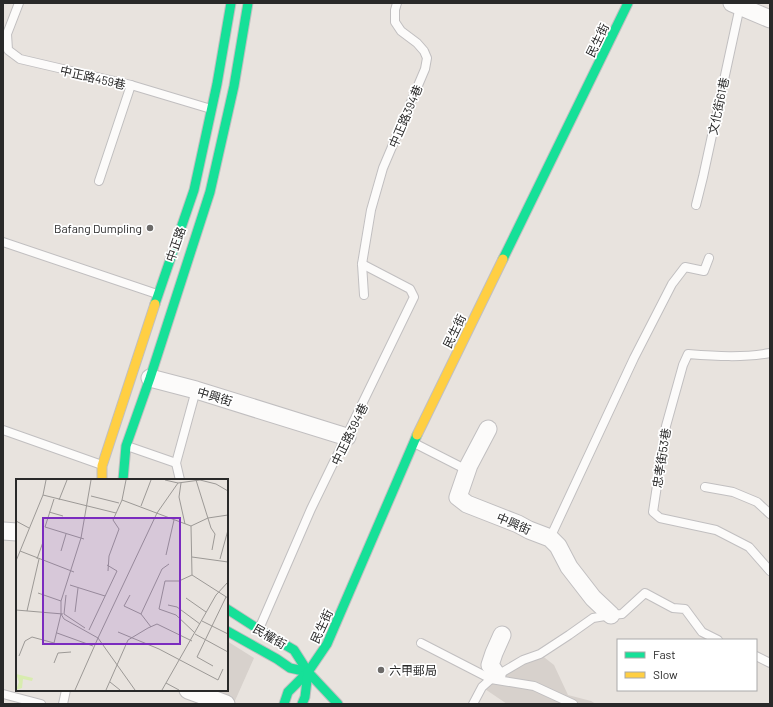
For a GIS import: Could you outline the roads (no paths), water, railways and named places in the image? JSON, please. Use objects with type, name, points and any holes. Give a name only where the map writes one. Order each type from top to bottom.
[{"type":"main road","name":"中正路","points":[[102,479],[102,466],[166,298],[210,192],[220,111],[219,76],[231,3]]},
{"type":"main road","name":"中正路","points":[[123,479],[126,446],[150,378],[166,298],[194,190],[220,111],[234,86],[248,3]]},
{"type":"main road","name":"民生街","points":[[284,704],[288,692],[308,672],[327,644],[413,443],[628,3]]},
{"type":"main road","name":"民權街","points":[[228,610],[294,650],[308,672]]},
{"type":"main road","name":"民權街","points":[[228,632],[290,668],[308,672]]},
{"type":"main road","points":[[302,704],[305,697],[308,672]]},
{"type":"main road","points":[[308,672],[338,704]]},
{"type":"street","points":[[736,5],[770,20]]},
{"type":"street","name":"中興街","points":[[150,378],[196,390],[347,437]]},
{"type":"street","name":"中興街","points":[[488,429],[469,465],[458,496],[467,504],[550,538]]},
{"type":"street","points":[[3,531],[16,532]]},
{"type":"street","points":[[550,538],[558,546],[570,567],[589,592],[611,615]]},
{"type":"street","points":[[494,677],[490,664],[502,635]]},
{"type":"street","points":[[191,691],[226,704]]},
{"type":"lane","name":"中正路459巷","points":[[19,3],[8,34],[8,50],[20,59],[131,85],[220,111]]},
{"type":"lane","name":"中正路394巷","points":[[364,295],[362,264],[371,210],[383,168],[425,69],[427,58],[424,51],[417,43],[401,31],[395,22],[395,10],[397,3]]},
{"type":"lane","name":"文化街61巷","points":[[696,205],[703,177],[736,5]]},
{"type":"lane","points":[[99,181],[131,85]]},
{"type":"lane","points":[[3,242],[166,298]]},
{"type":"lane","points":[[550,538],[625,378],[672,284],[685,267],[704,270],[709,258]]},
{"type":"lane","name":"中正路394巷","points":[[258,629],[311,509],[414,297],[410,288],[362,264]]},
{"type":"lane","name":"忠孝街53巷","points":[[770,353],[750,356],[710,356],[688,354],[683,365],[666,426],[653,512],[660,518],[716,530],[749,547],[770,571]]},
{"type":"lane","points":[[180,479],[176,463],[196,390]]},
{"type":"lane","points":[[3,430],[102,466]]},
{"type":"lane","points":[[413,443],[467,470]]},
{"type":"lane","points":[[126,446],[176,463]]},
{"type":"lane","points":[[705,487],[733,492],[757,502],[770,514]]},
{"type":"lane","points":[[473,704],[482,687],[494,677],[523,660],[540,654],[593,618],[622,614],[645,593],[673,608],[685,609],[702,632],[716,639]]},
{"type":"lane","points":[[421,643],[494,677],[534,686],[573,704]]},
{"type":"lane","points":[[757,656],[770,662]]},
{"type":"lane","points":[[63,704],[66,691]]},
{"type":"lane","points":[[3,694],[41,704]]},
{"type":"place","name":"Bafang Dumpling","points":[[150,228]]},
{"type":"place","name":"六甲郵局","points":[[381,670]]}]
